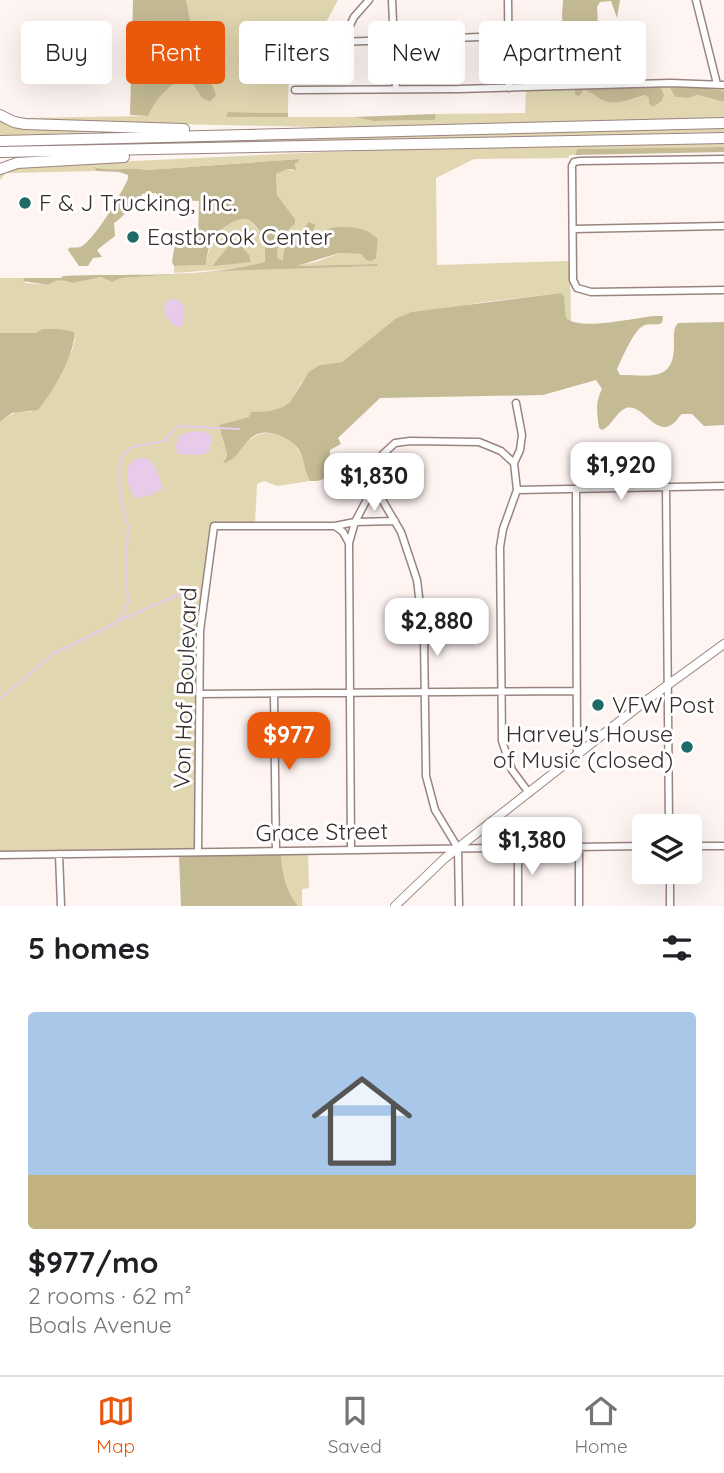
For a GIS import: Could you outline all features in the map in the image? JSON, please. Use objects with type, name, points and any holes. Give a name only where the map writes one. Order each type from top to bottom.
[{"type":"highway","points":[[0,115],[25,124],[198,130],[289,129],[307,132]]},
{"type":"highway","points":[[0,141],[724,122]]},
{"type":"highway","points":[[0,152],[724,138]]},
{"type":"highway","points":[[0,169],[18,163],[291,148]]},
{"type":"main road","points":[[395,906],[458,848],[724,643]]},
{"type":"street","points":[[368,41],[340,42],[354,17],[369,0]]},
{"type":"street","points":[[393,0],[393,21]]},
{"type":"street","points":[[509,0],[509,21]]},
{"type":"street","points":[[295,90],[720,84],[696,0]]},
{"type":"street","points":[[396,84],[396,89]]},
{"type":"street","points":[[724,159],[574,162],[572,166],[573,280],[578,289],[591,292],[724,290]]},
{"type":"street","points":[[573,229],[724,226]]},
{"type":"street","points":[[516,403],[522,440],[514,463],[517,490],[503,529],[500,547],[500,692],[503,748],[512,770],[528,793]]},
{"type":"street","points":[[351,849],[349,543],[355,522],[374,486],[382,455],[391,445],[400,442],[479,442],[501,451],[514,463]]},
{"type":"street","points":[[374,486],[395,521],[410,554],[420,590],[424,638],[424,761],[430,796],[443,827],[458,848],[459,906]]},
{"type":"street","points":[[517,490],[724,486]]},
{"type":"street","points":[[666,487],[669,814]]},
{"type":"street","points":[[576,489],[577,754]]},
{"type":"street","points":[[335,526],[355,522],[395,521]]},
{"type":"street","name":"Von Hof Boulevard","points":[[198,852],[201,619],[214,526],[335,526]]},
{"type":"street","points":[[335,526],[349,543]]},
{"type":"street","points":[[199,694],[577,691]]},
{"type":"street","points":[[274,694],[276,851]]},
{"type":"street","name":"Grace Street","points":[[0,856],[632,846]]},
{"type":"street","points":[[702,846],[724,846]]},
{"type":"street","points":[[518,847],[518,906]]},
{"type":"street","points":[[579,847],[579,906]]},
{"type":"street","points":[[59,855],[61,906]]},
{"type":"street","points":[[670,884],[670,906]]},
{"type":"shaded area","points":[[133,0],[186,0],[190,21],[132,21]]},
{"type":"shaded area","points":[[186,0],[338,0],[327,21],[239,21],[239,84],[288,84],[288,113],[228,112],[227,117],[434,120],[435,114],[525,113],[526,90],[624,87],[580,89],[576,90],[576,95],[579,96],[584,90],[605,101],[617,102],[645,95],[649,97],[649,104],[653,107],[662,101],[664,95],[657,86],[669,86],[699,87],[670,88],[675,97],[688,98],[698,95],[724,102],[724,118],[321,127],[22,121],[9,118],[0,111],[17,118],[148,116],[160,97],[174,84],[193,84],[202,98],[210,102],[216,96],[211,84],[225,84],[225,21],[190,21]]},
{"type":"shaded area","points":[[563,0],[620,0],[617,18],[611,1],[600,2],[597,7],[598,21],[563,21]]},
{"type":"shaded area","points":[[131,84],[174,84],[160,97],[148,116],[130,115]]},
{"type":"shaded area","points":[[193,84],[211,84],[216,96],[210,102],[202,98]]},
{"type":"shaded area","points":[[703,87],[724,91],[724,102],[698,95],[688,98],[675,97],[670,88]]},
{"type":"shaded area","points":[[661,88],[664,95],[662,101],[653,107],[645,95],[622,102],[611,102],[584,90],[579,96],[575,95],[575,90],[580,89]]},
{"type":"shaded area","points":[[228,112],[288,113],[288,117],[226,117]]},
{"type":"shaded area","points":[[435,114],[434,120],[373,121],[354,117]]},
{"type":"shaded area","points":[[0,119],[121,131],[0,136]]},
{"type":"shaded area","points":[[724,128],[724,132],[0,148],[0,145],[78,142]]},
{"type":"shaded area","points":[[724,142],[724,147],[577,149],[575,155],[569,155],[569,158],[474,159],[436,178],[437,265],[570,261],[571,322],[566,318],[564,296],[561,293],[477,303],[395,319],[342,362],[320,365],[301,383],[290,402],[283,407],[251,412],[250,417],[219,425],[227,456],[223,460],[229,462],[252,438],[265,433],[273,434],[289,441],[297,449],[310,481],[277,486],[264,481],[257,484],[255,524],[211,524],[197,636],[196,847],[0,853],[0,422],[17,412],[30,412],[44,402],[72,351],[75,339],[52,330],[37,333],[0,333],[0,278],[25,278],[25,283],[48,285],[52,282],[102,277],[112,282],[122,278],[223,271],[377,266],[295,266],[340,253],[361,254],[366,260],[376,257],[378,239],[368,233],[347,228],[333,229],[312,236],[312,232],[301,238],[284,260],[278,260],[278,245],[295,224],[295,219],[277,195],[276,174],[288,169],[293,171],[298,159],[148,170],[94,166],[92,167],[97,171],[6,173],[0,180],[0,174],[11,168],[29,166],[323,152]]},
{"type":"shaded area","points":[[724,147],[724,152],[575,155],[577,149]]},
{"type":"shaded area","points":[[299,159],[295,164],[296,170],[288,169],[276,174],[277,195],[295,219],[295,224],[279,244],[278,259],[283,260],[287,244],[301,237],[302,230],[309,222],[315,225],[312,235],[340,227],[354,228],[374,235],[378,239],[376,258],[372,261],[366,260],[361,254],[339,253],[297,266],[378,266],[223,271],[122,278],[112,282],[101,277],[72,283],[53,282],[48,285],[23,281],[25,278],[63,276],[216,271],[265,262],[265,237],[251,221],[240,219],[216,234],[209,247],[206,265],[174,266],[172,262],[175,243],[198,239],[199,201],[159,199],[156,193],[142,194],[140,203],[114,223],[115,236],[97,250],[102,257],[93,258],[88,266],[79,266],[68,250],[80,247],[92,237],[128,179],[128,175],[97,171],[92,166],[148,170]]},
{"type":"shaded area","points":[[248,219],[265,237],[265,263],[241,268],[174,273],[174,266],[206,265],[217,235],[235,221]],"holes":[[[231,247],[241,247],[252,259],[212,265]]]},
{"type":"shaded area","points":[[228,247],[242,247],[250,256],[251,262],[212,266]]},
{"type":"shaded area","points":[[561,293],[564,296],[566,318],[573,322],[595,324],[663,316],[662,323],[645,325],[637,332],[617,369],[620,375],[651,375],[665,371],[673,356],[674,332],[678,323],[724,322],[724,425],[704,426],[692,414],[682,414],[675,422],[662,427],[639,411],[626,408],[602,430],[599,428],[597,408],[602,389],[596,380],[543,395],[380,398],[338,438],[341,444],[330,450],[329,473],[318,481],[310,481],[296,446],[271,433],[255,435],[235,457],[223,463],[227,455],[219,425],[249,417],[251,412],[283,407],[290,402],[309,372],[320,365],[342,362],[395,319],[412,312]]},
{"type":"shaded area","points":[[169,299],[183,304],[183,324],[180,327],[175,327],[166,316],[164,306]]},
{"type":"shaded area","points":[[42,329],[74,332],[67,361],[56,384],[38,410],[12,413],[0,422],[0,333],[36,333]]},
{"type":"shaded area","points":[[202,431],[212,436],[209,452],[202,455],[177,454],[179,436]]},
{"type":"shaded area","points":[[138,458],[146,458],[154,464],[163,488],[149,496],[135,498],[129,486],[127,472],[129,464]]},
{"type":"shaded area","points":[[308,852],[309,888],[302,889],[302,906],[298,906],[285,881],[281,853]]},
{"type":"shaded area","points":[[281,853],[285,881],[298,906],[181,906],[179,855]]},
{"type":"waterway","points":[[118,621],[128,601],[128,526],[121,501],[121,457],[132,447],[164,441],[178,426],[239,429]]},
{"type":"waterway","points":[[122,619],[192,589]]},
{"type":"waterway","points":[[0,699],[53,654],[117,622]]},
{"type":"place","name":"F & J Trucking, Inc.","points":[[25,203]]},
{"type":"place","name":"Eastbrook Center","points":[[133,237]]},
{"type":"place","name":"VFW Post","points":[[598,705]]},
{"type":"place","name":"Harvey's House of Music (closed)","points":[[687,747]]}]
